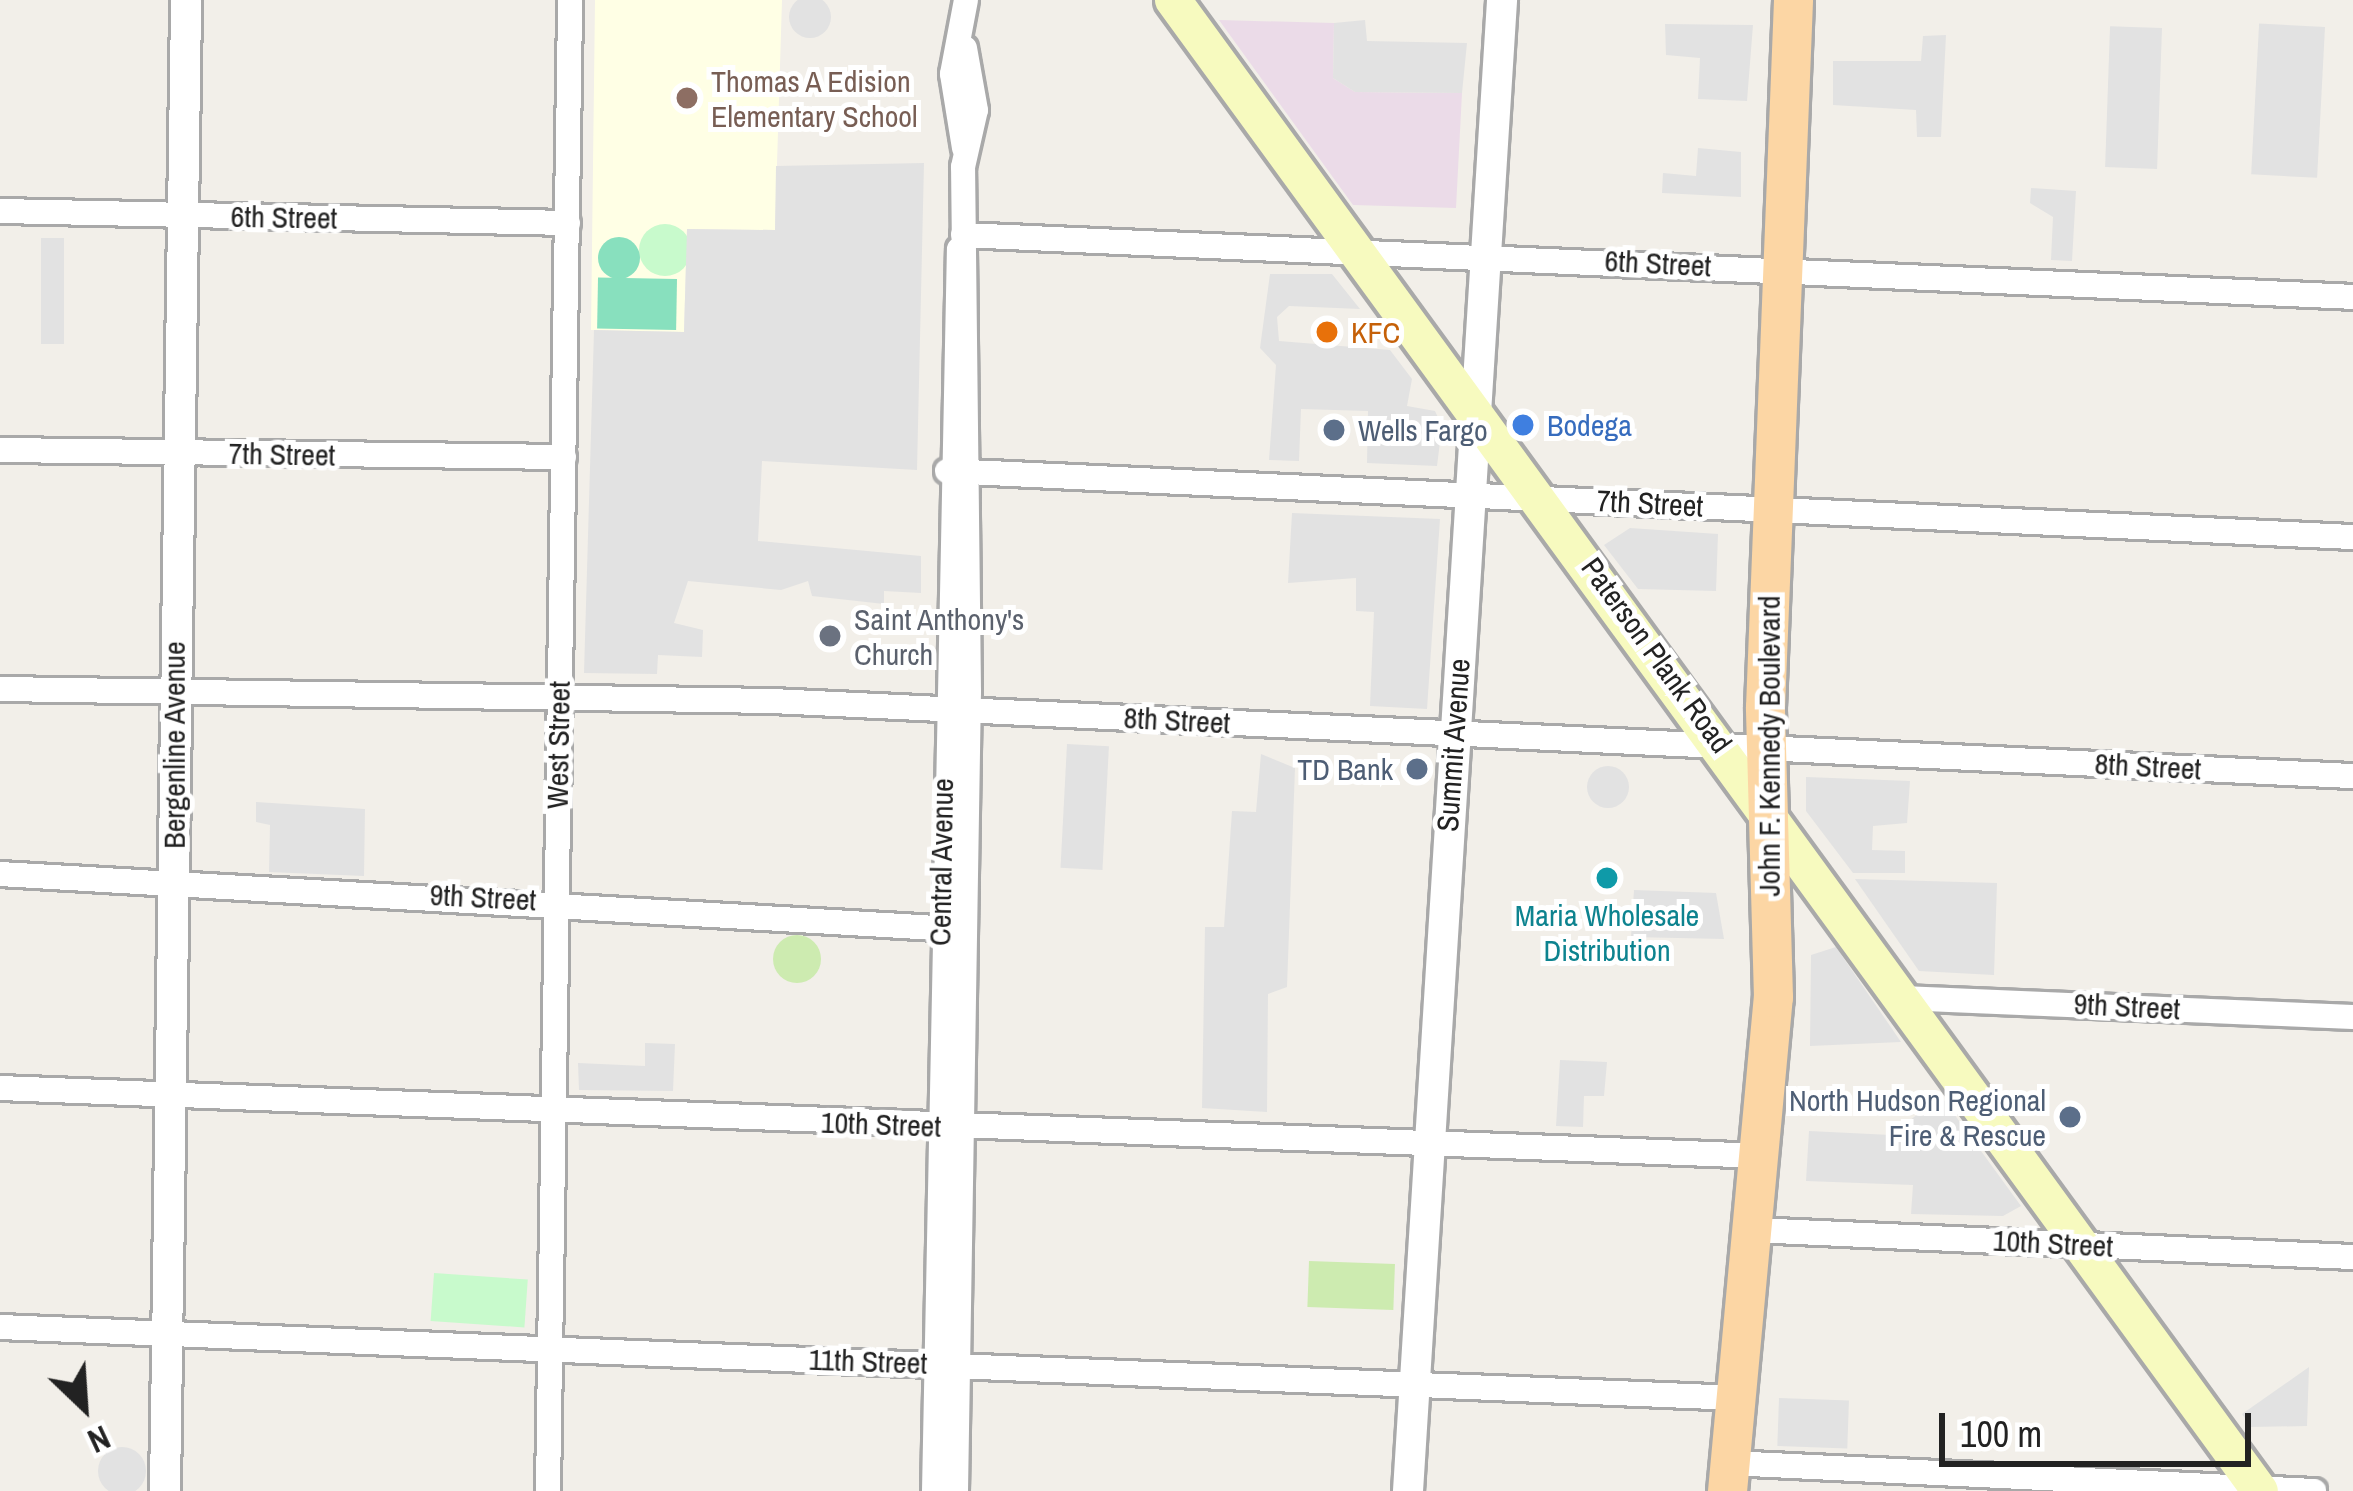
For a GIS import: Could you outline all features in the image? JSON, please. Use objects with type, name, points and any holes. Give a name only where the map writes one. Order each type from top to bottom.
[{"type":"main road","name":"Paterson Plank Road","points":[[1173,0],[1541,498],[1745,748]]},
{"type":"main road","name":"John F. Kennedy Boulevard","points":[[1728,1477],[1762,1156],[1773,998],[1766,806],[1745,748],[1770,508],[1793,0]]},
{"type":"main road","points":[[1766,806],[2259,1490]]},
{"type":"street","name":"Bergenline Avenue","points":[[165,1491],[175,453],[186,0]]},
{"type":"street","name":"West Street","points":[[548,1491],[570,0]]},
{"type":"street","name":"Central Avenue","points":[[934,1491],[945,1363],[951,1127],[963,235],[964,148],[952,110],[965,48],[966,0]]},
{"type":"street","name":"Summit Avenue","points":[[1408,1491],[1502,0]]},
{"type":"street","name":"6th Street","points":[[0,211],[568,223]]},
{"type":"street","name":"6th Street","points":[[963,235],[1779,268],[2353,298]]},
{"type":"street","name":"7th Street","points":[[0,449],[564,457]]},
{"type":"street","name":"7th Street","points":[[958,471],[2353,537]]},
{"type":"street","name":"8th Street","points":[[0,689],[956,711],[2353,776]]},
{"type":"street","name":"9th Street","points":[[0,874],[556,901],[951,929]]},
{"type":"street","name":"9th Street","points":[[1902,998],[2353,1017]]},
{"type":"street","name":"10th Street","points":[[0,1088],[1762,1156]]},
{"type":"street","name":"10th Street","points":[[1754,1231],[2353,1257]]},
{"type":"street","name":"11th Street","points":[[0,1327],[1737,1398]]},
{"type":"street","name":"Central Avenue","points":[[945,1363],[956,1491]]},
{"type":"street","points":[[1728,1477],[2314,1491]]},
{"type":"shaded area","points":[[810,-4],[825,2],[831,17],[825,32],[810,38],[795,32],[789,17],[795,2]]},
{"type":"shaded area","name":"Thomas A Edision Elementary School","points":[[595,0],[782,0],[775,230],[687,229],[684,332],[591,330]]},
{"type":"shaded area","points":[[1219,20],[1334,23],[1333,78],[1355,92],[1462,93],[1456,208],[1353,205]]},
{"type":"shaded area","points":[[1365,20],[1367,41],[1467,43],[1462,93],[1355,92],[1333,78],[1334,23]]},
{"type":"shaded area","points":[[1665,24],[1753,25],[1747,101],[1698,99],[1700,58],[1666,55]]},
{"type":"shaded area","points":[[2259,24],[2325,27],[2317,178],[2251,174]]},
{"type":"shaded area","points":[[2110,26],[2162,28],[2157,169],[2105,167]]},
{"type":"shaded area","points":[[1946,35],[1941,137],[1917,137],[1916,110],[1833,105],[1833,61],[1921,61],[1923,36]]},
{"type":"shaded area","points":[[1698,148],[1741,152],[1741,197],[1662,193],[1663,173],[1696,176]]},
{"type":"shaded area","points":[[924,163],[917,470],[762,461],[758,541],[921,556],[921,593],[884,591],[884,604],[812,596],[808,581],[781,590],[688,581],[674,623],[703,630],[702,657],[658,655],[657,674],[584,673],[594,330],[684,332],[687,229],[775,230],[776,166]]},
{"type":"shaded area","points":[[2031,188],[2076,191],[2072,261],[2051,260],[2053,217],[2030,203]]},
{"type":"shaded area","points":[[41,238],[64,238],[64,344],[41,344]]},
{"type":"shaded area","points":[[1270,274],[1332,274],[1360,309],[1289,306],[1277,317],[1279,341],[1390,350],[1412,379],[1407,406],[1435,411],[1442,426],[1437,466],[1367,463],[1368,411],[1301,409],[1299,461],[1269,460],[1276,365],[1260,348]]},
{"type":"shaded area","points":[[1292,513],[1440,519],[1427,709],[1370,706],[1374,612],[1356,611],[1356,578],[1288,583]]},
{"type":"shaded area","points":[[1630,528],[1718,534],[1716,591],[1638,589],[1604,545]]},
{"type":"shaded area","points":[[1067,744],[1109,746],[1102,870],[1061,868]]},
{"type":"shaded area","points":[[1261,754],[1295,768],[1287,987],[1268,994],[1267,1112],[1202,1108],[1205,927],[1224,927],[1232,811],[1256,812]]},
{"type":"shaded area","points":[[1608,766],[1623,772],[1629,787],[1623,802],[1608,808],[1593,802],[1587,787],[1593,772]]},
{"type":"shaded area","points":[[1806,777],[1910,781],[1907,823],[1873,826],[1872,850],[1905,851],[1905,873],[1853,873],[1806,811]]},
{"type":"shaded area","points":[[256,802],[365,809],[364,876],[269,872],[270,825],[256,822]]},
{"type":"shaded area","points":[[1855,879],[1997,883],[1994,975],[1919,971]]},
{"type":"shaded area","points":[[1634,890],[1716,893],[1724,939],[1631,937]]},
{"type":"shaded area","points":[[1836,947],[1901,1042],[1810,1046],[1811,955]]},
{"type":"shaded area","points":[[645,1043],[675,1044],[673,1091],[579,1090],[578,1063],[645,1066]]},
{"type":"shaded area","points":[[1560,1060],[1607,1062],[1604,1096],[1584,1096],[1583,1127],[1556,1126]]},
{"type":"shaded area","points":[[1941,1096],[2021,1206],[2003,1216],[1911,1214],[1913,1185],[1806,1181],[1809,1131],[1891,1135]]},
{"type":"shaded area","points":[[2309,1367],[2307,1426],[2251,1427],[2242,1414]]},
{"type":"shaded area","points":[[1779,1398],[1849,1400],[1847,1448],[1777,1446]]},
{"type":"shaded area","points":[[122,1447],[139,1454],[146,1471],[139,1488],[122,1495],[105,1488],[98,1471],[105,1454]]},
{"type":"green space","points":[[665,224],[684,231],[691,250],[684,269],[665,276],[646,269],[639,250],[646,231]]},
{"type":"green space","points":[[619,237],[634,243],[640,258],[634,273],[619,279],[604,273],[598,258],[604,243]]},
{"type":"green space","points":[[598,278],[677,279],[676,330],[597,329]]},
{"type":"green space","points":[[797,935],[814,942],[821,959],[814,976],[797,983],[780,976],[773,959],[780,942]]},
{"type":"green space","points":[[1309,1261],[1395,1264],[1393,1310],[1307,1307]]},
{"type":"green space","points":[[434,1273],[528,1280],[524,1327],[431,1321]]},
{"type":"place","name":"Thomas A Edision Elementary School","points":[[687,98]]},
{"type":"place","name":"KFC","points":[[1327,332]]},
{"type":"place","name":"Bodega","points":[[1523,425]]},
{"type":"place","name":"Wells Fargo","points":[[1334,430]]},
{"type":"place","name":"Saint Anthony's Church","points":[[830,636]]},
{"type":"place","name":"TD Bank","points":[[1417,769]]},
{"type":"place","name":"Maria Wholesale Distribution","points":[[1607,878]]},
{"type":"place","name":"North Hudson Regional Fire & Rescue","points":[[2070,1117]]}]
